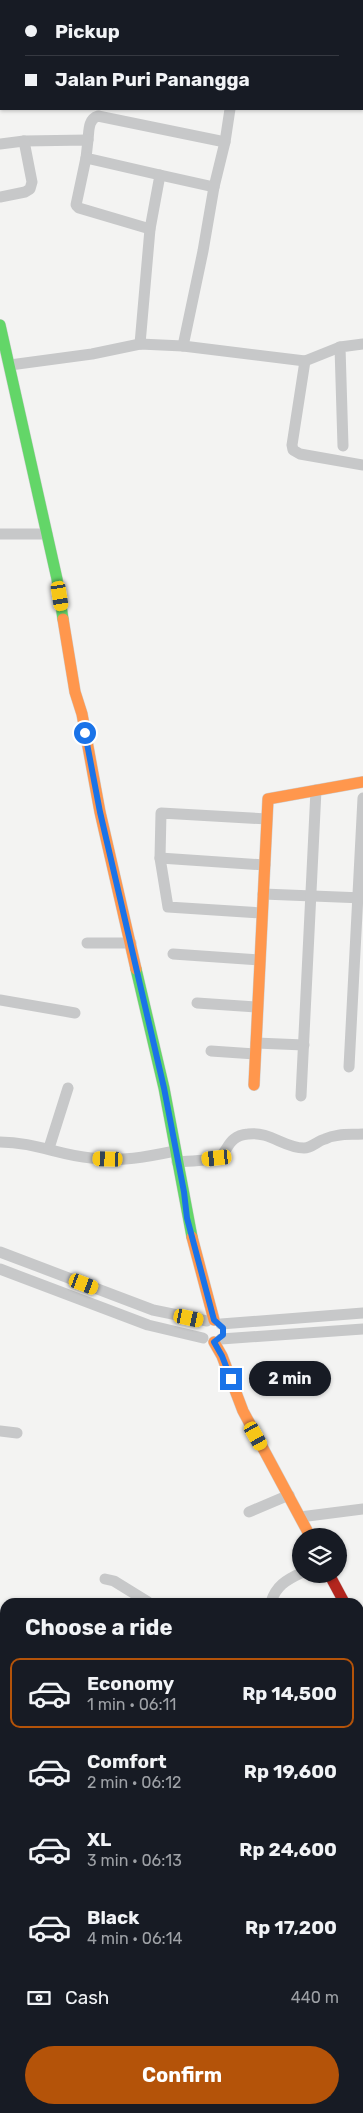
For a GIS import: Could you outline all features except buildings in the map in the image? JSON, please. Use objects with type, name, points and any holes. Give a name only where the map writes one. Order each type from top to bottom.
[{"type":"street","points":[[183,346],[230,110]]},
{"type":"street","points":[[150,229],[79,208],[76,205],[86,158],[91,121],[98,116],[225,142]]},
{"type":"street","points":[[0,144],[24,141],[88,140]]},
{"type":"street","points":[[0,197],[25,192],[30,189],[32,182],[24,141]]},
{"type":"street","points":[[86,158],[214,187]]},
{"type":"street","points":[[140,344],[150,229],[160,175]]},
{"type":"street","points":[[0,325],[47,534],[76,692],[117,888],[132,943],[164,1088],[184,1192],[187,1218],[214,1322],[224,1331],[213,1340]]},
{"type":"street","points":[[10,365],[92,354],[140,344],[183,346],[305,361],[340,347],[363,344]]},
{"type":"street","points":[[340,347],[343,446]]},
{"type":"street","points":[[305,361],[292,445],[293,450],[300,454],[363,465]]},
{"type":"street","points":[[0,534],[47,534]]},
{"type":"street","points":[[254,1085],[268,799],[363,782]]},
{"type":"street","points":[[301,1096],[316,790]]},
{"type":"street","points":[[349,1067],[360,898],[363,798]]},
{"type":"street","points":[[262,913],[168,907],[160,858],[161,813],[267,819]]},
{"type":"street","points":[[160,858],[265,865]]},
{"type":"street","points":[[263,894],[360,898]]},
{"type":"street","points":[[87,943],[132,943]]},
{"type":"street","points":[[173,954],[260,960]]},
{"type":"street","points":[[0,1000],[75,1014]]},
{"type":"street","points":[[198,1003],[257,1007]]},
{"type":"street","points":[[211,1051],[304,1045]]},
{"type":"street","points":[[49,1148],[68,1088]]},
{"type":"street","points":[[0,1142],[30,1143],[90,1158],[125,1160],[176,1156],[217,1158],[224,1152],[228,1144],[236,1138],[247,1134],[265,1134],[291,1145],[305,1148],[333,1136],[363,1134]]},
{"type":"street","points":[[0,1252],[153,1310],[214,1322],[363,1313]]},
{"type":"street","points":[[15,1258],[4,1270],[148,1325],[213,1340],[363,1329]]},
{"type":"street","points":[[214,1322],[202,1327],[213,1340],[222,1356],[243,1410],[306,1528]]},
{"type":"street","points":[[0,1431],[16,1433]]},
{"type":"street","points":[[249,1512],[289,1495]]},
{"type":"street","points":[[300,1517],[363,1509]]},
{"type":"street","points":[[273,1598],[279,1587],[292,1577]]},
{"type":"street","points":[[105,1579],[114,1581],[142,1598]]},
{"type":"street","points":[[333,1583],[342,1598]]},
{"type":"traffic: fast","points":[[0,325],[57,579],[63,619]]},
{"type":"traffic: fast","points":[[136,969],[164,1088],[192,1237]]},
{"type":"traffic: slow","points":[[63,619],[75,692],[82,714],[100,812],[136,969]]},
{"type":"traffic: slow","points":[[254,1085],[268,799],[363,782]]},
{"type":"traffic: slow","points":[[192,1237],[214,1320]]},
{"type":"traffic: slow","points":[[214,1342],[222,1356],[243,1411],[306,1528]]},
{"type":"traffic: jam","points":[[334,1583],[342,1598]]},
{"type":"route","points":[[85,733],[100,812],[117,888],[132,943],[135,964],[164,1088],[184,1192],[187,1218],[214,1320],[221,1324],[224,1331],[221,1338],[214,1342],[231,1379]]}]
